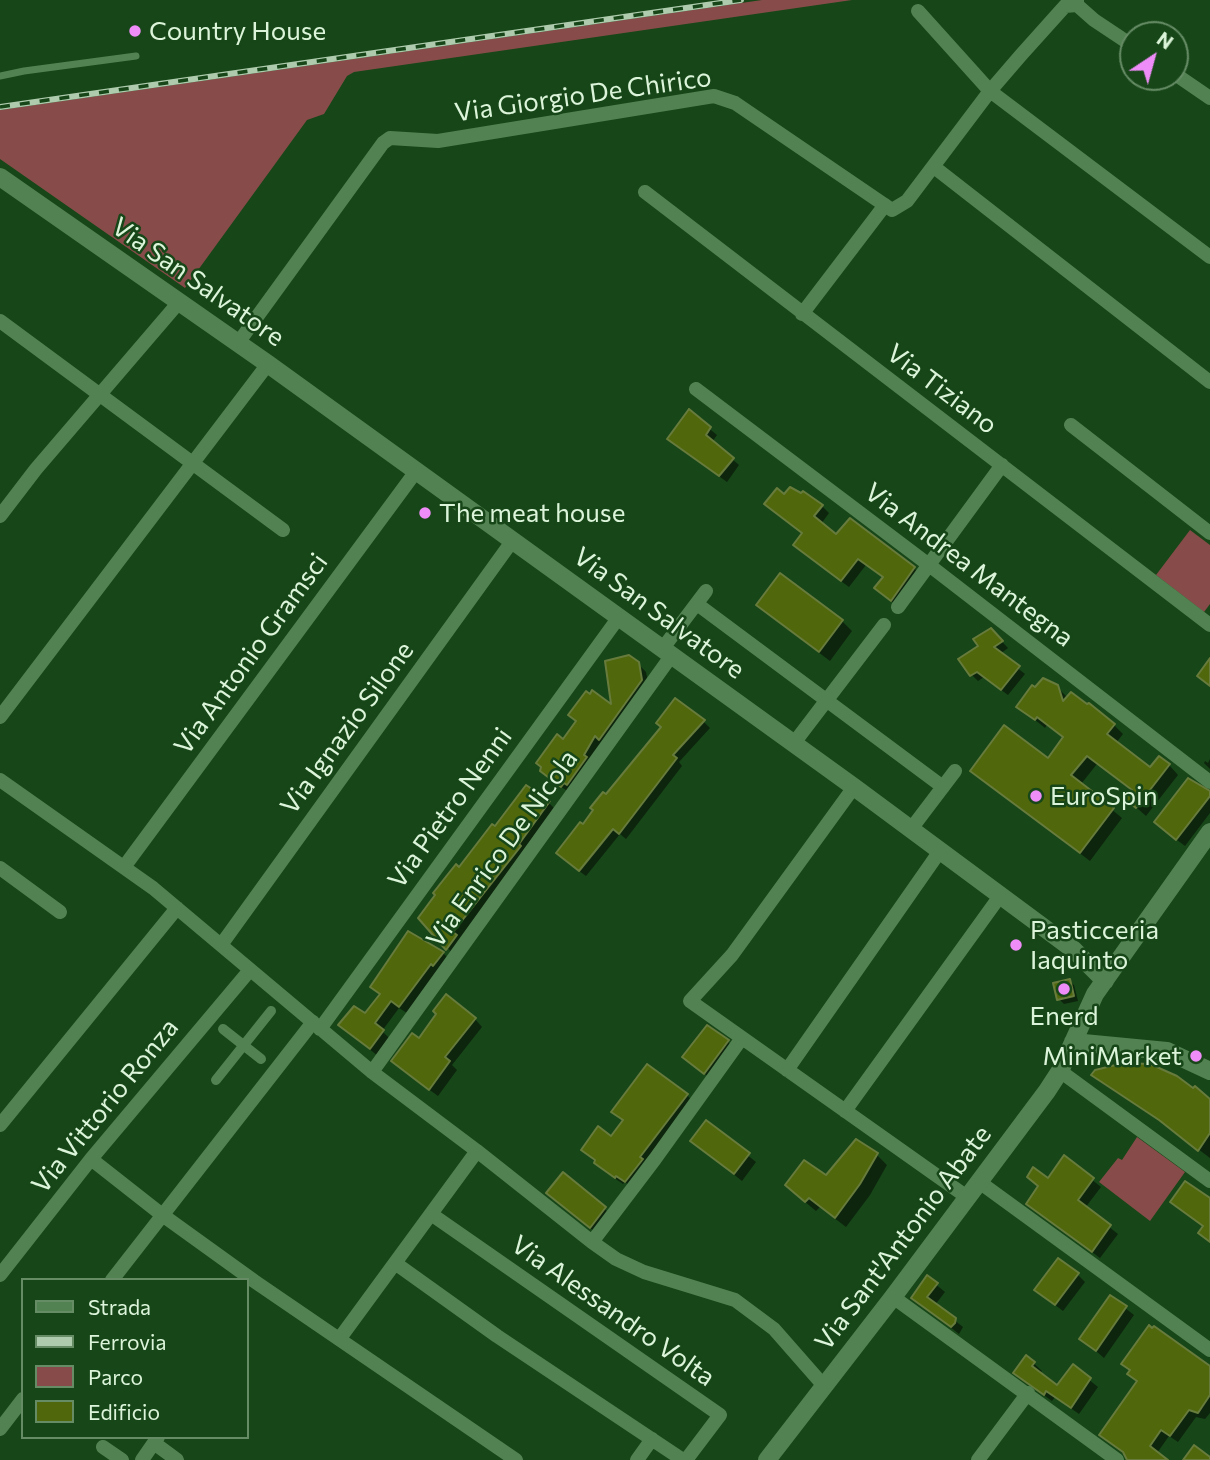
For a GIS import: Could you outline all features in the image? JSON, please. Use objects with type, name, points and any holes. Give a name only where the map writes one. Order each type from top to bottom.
[{"type":"street","points":[[802,314],[885,205],[892,210],[907,201],[990,92],[1065,6],[1077,2],[1094,20],[1119,37]]},
{"type":"street","points":[[918,11],[990,92],[1210,256]]},
{"type":"street","points":[[1189,84],[1210,98]]},
{"type":"street","name":"Via Giorgio De Chirico","points":[[238,343],[383,143],[390,138],[438,141],[714,96],[735,103],[885,205]]},
{"type":"street","points":[[934,167],[1210,382]]},
{"type":"street","name":"Via San Salvatore","points":[[1,180],[268,363],[794,743],[1074,950],[1105,981]]},
{"type":"street","name":"Via Tiziano","points":[[645,192],[1210,625]]},
{"type":"street","points":[[0,516],[99,394],[180,301]]},
{"type":"street","points":[[0,321],[283,530]]},
{"type":"street","points":[[0,717],[268,363]]},
{"type":"street","name":"Via Andrea Mantegna","points":[[696,389],[1210,782]]},
{"type":"street","points":[[1071,425],[1210,533]]},
{"type":"street","points":[[898,607],[1002,465]]},
{"type":"street","name":"Via Antonio Gramsci","points":[[124,867],[417,470]]},
{"type":"street","name":"Via Ignazio Silone","points":[[221,945],[513,540]]},
{"type":"street","name":"Via Enrico De Nicola","points":[[372,1072],[668,652],[706,591]]},
{"type":"street","points":[[697,604],[943,787]]},
{"type":"street","name":"Via Pietro Nenni","points":[[113,1278],[161,1214],[316,1025],[619,617]]},
{"type":"street","points":[[794,743],[884,625]]},
{"type":"street","points":[[911,829],[955,771]]},
{"type":"street","points":[[0,780],[124,867],[177,908],[372,1072],[592,1242],[616,1259],[644,1272],[735,1300],[774,1329],[824,1386]]},
{"type":"street","points":[[854,787],[732,955],[690,1000],[967,1197]]},
{"type":"street","name":"Via Sant'Antonio Abate","points":[[766,1460],[893,1297],[1047,1091],[1095,993],[1210,832]]},
{"type":"street","points":[[787,1070],[940,851]]},
{"type":"street","points":[[0,868],[60,912]]},
{"type":"street","points":[[845,1111],[1000,897]]},
{"type":"street","points":[[0,1125],[177,908]]},
{"type":"street","name":"Via San Salvatore","points":[[1074,950],[1115,965]]},
{"type":"street","name":"Via Vittorio Ronza","points":[[0,1275],[91,1159],[250,970]]},
{"type":"street","points":[[216,1080],[271,1011]]},
{"type":"street","points":[[223,1029],[261,1059]]},
{"type":"street","points":[[592,1242],[656,1159],[742,1038]]},
{"type":"street","points":[[1073,1042],[1167,1051],[1207,1064]]},
{"type":"street","points":[[1059,1071],[1210,1181]]},
{"type":"street","points":[[340,1338],[477,1151]]},
{"type":"street","points":[[91,1159],[239,1278]]},
{"type":"street","points":[[978,1181],[1210,1350]]},
{"type":"street","name":"Via Alessandro Volta","points":[[431,1214],[720,1415],[685,1460]]},
{"type":"street","points":[[396,1262],[497,1336],[685,1460]]},
{"type":"street","points":[[250,1287],[340,1338],[516,1460]]},
{"type":"street","points":[[893,1297],[1117,1460]]},
{"type":"street","points":[[978,1460],[1028,1393]]},
{"type":"street","points":[[0,1429],[21,1402]]},
{"type":"street","points":[[637,1460],[652,1439]]},
{"type":"street","points":[[142,1460],[156,1440],[177,1460]]},
{"type":"street","points":[[103,1447],[122,1460]]},
{"type":"street","points":[[1089,1460],[1099,1447]]},
{"type":"lane","points":[[0,76],[136,56]]},
{"type":"green space","points":[[762,0],[852,0],[354,72],[347,76],[324,114],[307,120],[185,288],[0,159],[0,110]]},
{"type":"green space","points":[[1190,530],[1210,545],[1210,604],[1204,612],[1156,575]]},
{"type":"green space","points":[[1137,1137],[1185,1172],[1150,1221],[1099,1182],[1118,1158],[1122,1160]]},
{"type":"building","points":[[689,409],[711,427],[706,435],[734,458],[719,476],[667,439]]},
{"type":"building","points":[[790,487],[801,493],[803,491],[823,505],[814,516],[836,534],[850,518],[915,567],[891,601],[874,588],[883,577],[858,559],[841,581],[793,545],[802,533],[764,504],[777,488],[784,494]]},
{"type":"building","points":[[780,573],[843,620],[819,652],[756,605]]},
{"type":"building","points":[[991,628],[1003,641],[994,647],[1020,666],[1001,690],[977,672],[970,676],[958,659],[978,646],[973,639]]},
{"type":"building","points":[[629,655],[639,662],[642,680],[599,740],[595,736],[584,755],[587,757],[567,785],[564,783],[561,787],[540,771],[541,767],[536,763],[557,734],[563,739],[576,721],[568,715],[586,691],[590,694],[592,690],[611,704],[605,661]]},
{"type":"building","points":[[1210,658],[1210,686],[1197,676]]},
{"type":"building","points":[[1043,678],[1058,685],[1063,701],[1071,692],[1115,724],[1107,734],[1150,767],[1159,756],[1170,764],[1136,808],[1125,799],[1132,790],[1087,756],[1071,775],[1114,808],[1080,853],[970,771],[1004,725],[1048,758],[1063,737],[1037,717],[1035,720],[1016,707],[1032,685],[1035,687]]},
{"type":"building","points":[[675,698],[705,720],[673,755],[677,758],[619,834],[613,829],[579,871],[556,853],[580,822],[583,824],[593,810],[590,808],[603,792],[606,794],[661,727],[656,723]]},
{"type":"building","points":[[1188,778],[1210,791],[1210,796],[1176,840],[1154,822]]},
{"type":"building","points":[[526,785],[550,801],[519,844],[521,846],[453,932],[457,935],[446,950],[418,918],[435,895],[433,893],[456,864],[459,867]]},
{"type":"building","points":[[408,931],[444,952],[433,966],[431,964],[399,1007],[391,1001],[375,1023],[384,1030],[370,1049],[338,1025],[354,1006],[365,1013],[380,994],[370,987]]},
{"type":"building","name":"Enerd","points":[[1070,979],[1074,996],[1057,1000],[1053,983]]},
{"type":"building","points":[[446,994],[476,1018],[445,1057],[450,1061],[429,1090],[391,1061],[412,1033],[419,1038],[436,1014],[433,1011]]},
{"type":"building","points":[[707,1025],[729,1040],[704,1074],[682,1057]]},
{"type":"building","points":[[1124,1063],[1150,1064],[1177,1076],[1193,1088],[1195,1086],[1210,1099],[1210,1133],[1198,1151],[1159,1120],[1091,1075],[1095,1070]]},
{"type":"building","points":[[647,1064],[688,1094],[640,1157],[643,1159],[625,1182],[594,1163],[595,1160],[581,1150],[598,1126],[611,1136],[623,1120],[611,1112]]},
{"type":"building","points":[[706,1120],[750,1153],[734,1174],[690,1141]]},
{"type":"building","points":[[856,1139],[878,1153],[835,1218],[809,1198],[805,1202],[785,1185],[804,1160],[826,1175]]},
{"type":"building","points":[[1064,1155],[1094,1178],[1078,1200],[1111,1225],[1092,1252],[1026,1204],[1038,1186],[1027,1177],[1033,1167],[1048,1178]]},
{"type":"building","points":[[563,1172],[606,1207],[590,1228],[546,1193]]},
{"type":"building","points":[[1185,1181],[1210,1198],[1210,1242],[1198,1233],[1203,1226],[1170,1202]]},
{"type":"building","points":[[1058,1258],[1079,1273],[1055,1305],[1034,1290]]},
{"type":"building","points":[[927,1275],[938,1283],[927,1297],[956,1318],[951,1327],[911,1298]]},
{"type":"building","points":[[1110,1295],[1127,1306],[1096,1351],[1079,1339]]},
{"type":"building","points":[[1149,1325],[1210,1366],[1210,1395],[1198,1413],[1189,1410],[1170,1436],[1161,1430],[1150,1446],[1168,1460],[1127,1460],[1123,1452],[1099,1435],[1137,1381],[1127,1374],[1130,1370],[1121,1364]]},
{"type":"building","points":[[1026,1355],[1035,1362],[1032,1366],[1057,1385],[1073,1364],[1091,1378],[1071,1408],[1046,1391],[1044,1395],[1013,1373]]},
{"type":"building","points":[[1194,1445],[1210,1457],[1210,1460],[1183,1460]]},
{"type":"railway","points":[[0,107],[741,0]]},
{"type":"place","name":"Country House","points":[[135,31]]},
{"type":"place","name":"The meat house","points":[[425,513]]},
{"type":"place","name":"EuroSpin","points":[[1036,796]]},
{"type":"place","name":"Pasticceria Iaquinto","points":[[1016,945]]},
{"type":"place","name":"Enerd","points":[[1064,989]]},
{"type":"place","name":"MiniMarket","points":[[1196,1056]]}]
